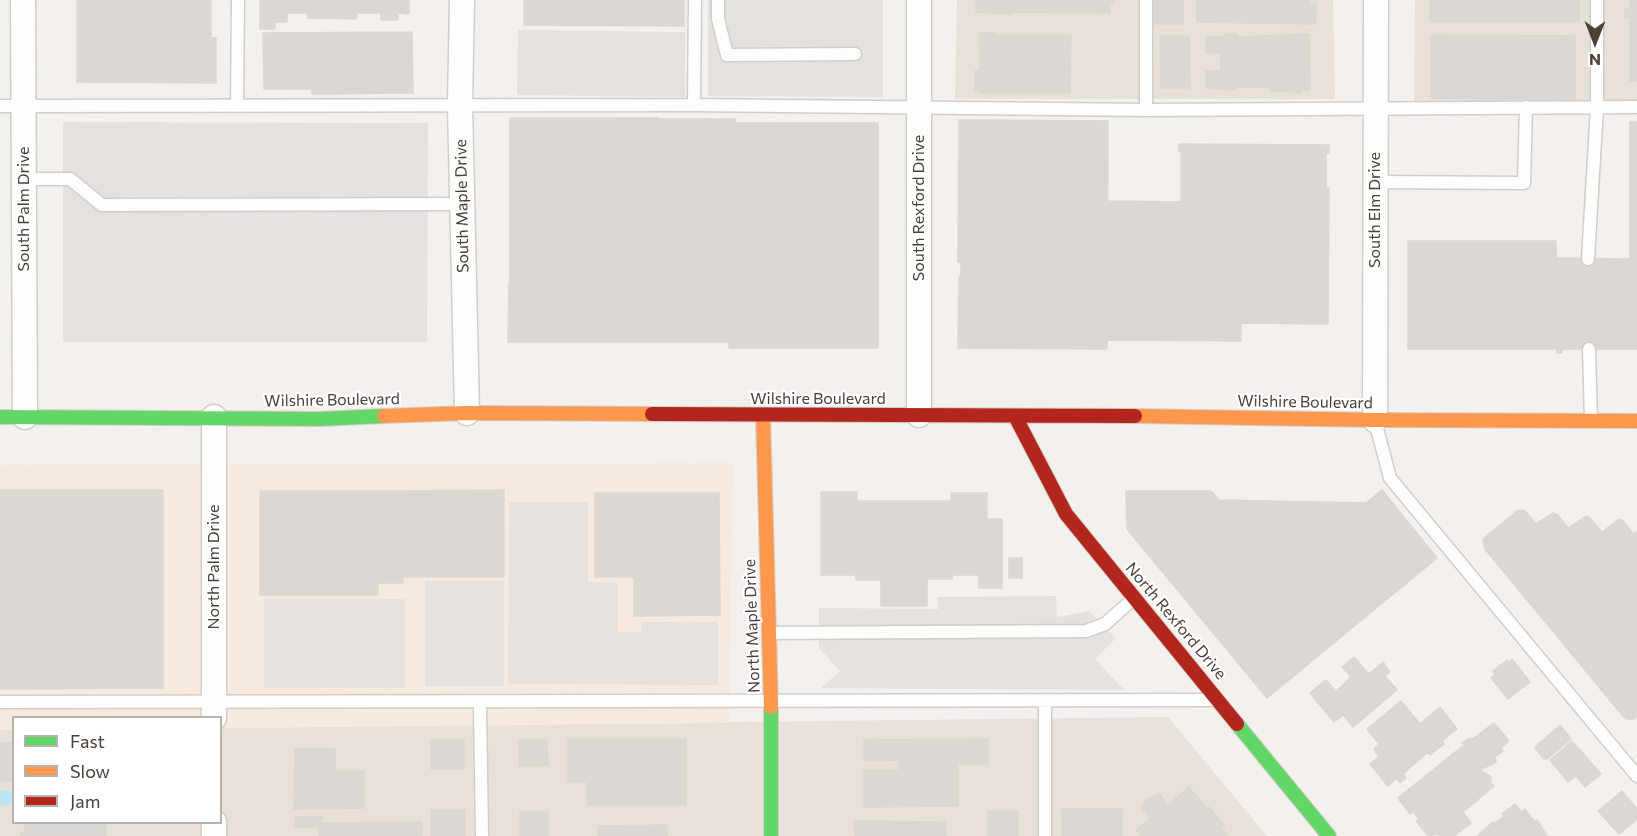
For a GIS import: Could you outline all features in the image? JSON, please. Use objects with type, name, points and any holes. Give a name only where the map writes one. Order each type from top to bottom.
[{"type":"main road","name":"Wilshire Boulevard","points":[[0,417],[320,418],[467,413],[1175,416],[1375,420],[1637,421]]},
{"type":"main road","name":"North Maple Drive","points":[[763,415],[771,701],[771,836]]},
{"type":"main road","name":"North Rexford Drive","points":[[1015,416],[1066,514],[1329,836]]},
{"type":"street","name":"South Palm Drive","points":[[23,0],[12,106],[24,179],[25,417]]},
{"type":"street","name":"South Maple Drive","points":[[462,0],[460,105],[467,413]]},
{"type":"street","name":"South Rexford Drive","points":[[919,0],[919,415]]},
{"type":"street","name":"South Elm Drive","points":[[1375,420],[1376,0]]},
{"type":"street","name":"North Palm Drive","points":[[214,417],[214,710]]},
{"type":"lane","points":[[237,105],[238,0]]},
{"type":"lane","points":[[694,105],[695,0]]},
{"type":"lane","points":[[718,0],[718,19],[727,56],[855,54]]},
{"type":"lane","points":[[1146,0],[1146,110]]},
{"type":"lane","points":[[1588,259],[1597,107],[1598,0]]},
{"type":"lane","points":[[695,22],[718,19]]},
{"type":"lane","points":[[12,106],[694,105],[1146,110],[1637,107]]},
{"type":"lane","points":[[1376,182],[1524,183],[1526,107]]},
{"type":"lane","points":[[24,179],[70,179],[102,205],[462,204]]},
{"type":"lane","points":[[1589,350],[1591,421]]},
{"type":"lane","points":[[1375,420],[1390,478],[1637,776]]},
{"type":"lane","points":[[769,633],[1086,632],[1105,624],[1135,597]]},
{"type":"lane","points":[[1045,700],[1045,836]]},
{"type":"lane","points":[[0,702],[214,710],[480,702],[1220,700]]},
{"type":"lane","points":[[480,702],[482,836]]},
{"type":"shaded area","points":[[708,0],[883,0],[883,97],[708,96]]},
{"type":"shaded area","points":[[957,0],[1333,0],[1335,99],[955,99]]},
{"type":"shaded area","points":[[1415,0],[1637,0],[1637,103],[1414,102]]},
{"type":"shaded area","points":[[518,30],[685,32],[685,97],[517,95]]},
{"type":"shaded area","points":[[63,122],[428,123],[427,342],[63,342]]},
{"type":"shaded area","points":[[733,463],[729,723],[222,728],[222,716],[12,716],[12,730],[0,730],[0,465]]},
{"type":"shaded area","points":[[509,502],[588,502],[588,582],[618,583],[618,632],[641,632],[642,622],[718,622],[718,685],[508,684]]},
{"type":"shaded area","points":[[425,581],[504,581],[504,686],[425,686]]},
{"type":"shaded area","points":[[1056,596],[1057,617],[1089,611],[1116,638],[1095,659],[1124,690],[821,688],[840,671],[819,648],[819,608],[938,609],[938,597]]},
{"type":"shaded area","points":[[264,599],[405,599],[405,688],[264,688]]},
{"type":"shaded area","points":[[1168,717],[1267,836],[0,836],[0,730],[12,730],[12,824],[222,824],[222,728]]},
{"type":"water","points":[[0,791],[12,791],[12,805],[0,805]]},
{"type":"building","points":[[77,0],[211,0],[211,38],[216,38],[216,83],[77,82]]},
{"type":"building","points":[[260,0],[409,0],[409,14],[398,13],[398,20],[381,20],[381,13],[357,13],[356,19],[308,18],[308,13],[287,13],[287,22],[275,22],[275,29],[260,29]]},
{"type":"building","points":[[524,0],[684,0],[684,26],[524,25]]},
{"type":"building","points":[[976,0],[1114,0],[1114,3],[1110,3],[1110,13],[1012,12],[1012,14],[976,12]]},
{"type":"building","points":[[1154,0],[1183,0],[1183,24],[1154,24]]},
{"type":"building","points":[[1197,0],[1310,0],[1310,4],[1316,4],[1316,24],[1197,22]]},
{"type":"building","points":[[1430,0],[1579,0],[1579,22],[1430,22]]},
{"type":"building","points":[[1630,0],[1637,0],[1637,81],[1630,81],[1630,17],[1625,17],[1625,9],[1630,9]]},
{"type":"building","points":[[412,32],[413,93],[312,94],[312,89],[264,89],[263,33]]},
{"type":"building","points":[[979,33],[1071,35],[1070,93],[979,93],[975,91],[975,71],[980,71]]},
{"type":"building","points":[[1224,34],[1237,34],[1237,37],[1309,34],[1310,90],[1295,93],[1295,91],[1271,91],[1271,87],[1236,87],[1236,90],[1206,88],[1206,71],[1221,71],[1221,53],[1206,53],[1206,37],[1224,37]]},
{"type":"building","points":[[1431,35],[1575,36],[1575,99],[1431,98]]},
{"type":"building","points":[[1160,36],[1189,36],[1190,88],[1161,88]]},
{"type":"building","points":[[510,118],[658,118],[658,342],[508,342]]},
{"type":"building","points":[[658,119],[735,119],[729,342],[658,342]]},
{"type":"building","points":[[959,120],[1108,121],[1107,349],[958,348],[959,276],[961,276],[961,262],[958,262]]},
{"type":"building","points":[[1630,122],[1637,122],[1637,349],[1562,349],[1562,353],[1557,353],[1556,258],[1630,259]]},
{"type":"building","points":[[735,123],[878,123],[878,348],[729,348]]},
{"type":"building","points":[[1179,144],[1329,145],[1329,153],[1326,153],[1326,188],[1329,188],[1328,324],[1241,323],[1241,341],[1107,340],[1107,201],[1181,202]]},
{"type":"building","points":[[1408,241],[1556,241],[1557,349],[1408,349]]},
{"type":"building","points":[[0,490],[163,490],[163,688],[0,689]]},
{"type":"building","points":[[504,490],[504,577],[403,577],[403,491]]},
{"type":"building","points":[[1382,490],[1437,558],[1267,698],[1127,529],[1126,491],[1211,491],[1219,500],[1366,503]]},
{"type":"building","points":[[260,491],[403,491],[403,583],[378,583],[378,595],[260,595]]},
{"type":"building","points":[[821,492],[857,492],[857,501],[951,501],[951,493],[987,493],[987,519],[1002,519],[1002,588],[979,588],[979,575],[952,575],[952,579],[927,579],[927,606],[881,606],[881,580],[856,580],[856,575],[821,575]]},
{"type":"building","points":[[595,493],[719,493],[720,615],[634,616],[634,577],[595,577]]},
{"type":"building","points":[[1521,510],[1525,511],[1536,524],[1553,513],[1557,514],[1568,528],[1586,516],[1602,532],[1619,519],[1633,534],[1637,531],[1637,716],[1634,719],[1626,719],[1622,715],[1485,549],[1483,540],[1485,537]]},
{"type":"building","points":[[1009,558],[1022,558],[1022,578],[1009,578]]},
{"type":"building","points":[[1354,657],[1369,674],[1383,662],[1390,672],[1385,676],[1397,690],[1353,727],[1343,715],[1334,722],[1310,693],[1326,680],[1336,691],[1351,677],[1342,667]]},
{"type":"building","points":[[1512,659],[1530,682],[1508,699],[1491,678],[1495,674],[1493,671],[1507,660],[1508,662]]},
{"type":"building","points":[[1401,701],[1420,724],[1440,707],[1457,729],[1442,741],[1444,744],[1430,755],[1428,752],[1403,774],[1406,778],[1400,783],[1397,778],[1388,786],[1370,764],[1379,757],[1374,749],[1379,744],[1367,729]]},
{"type":"building","points":[[1494,723],[1509,741],[1501,748],[1503,751],[1495,757],[1496,762],[1480,770],[1491,777],[1491,783],[1494,786],[1463,812],[1471,823],[1454,836],[1437,834],[1428,836],[1416,821],[1419,819],[1413,811],[1410,814],[1398,798],[1464,745],[1462,743],[1470,738],[1471,740]]},
{"type":"building","points":[[1560,725],[1571,739],[1544,759],[1535,748]]},
{"type":"building","points":[[568,739],[686,739],[686,805],[587,805],[587,782],[568,782]]},
{"type":"building","points":[[988,739],[988,764],[958,764],[958,806],[864,807],[864,770],[899,770],[899,760],[864,761],[864,740]]},
{"type":"building","points":[[431,740],[464,740],[464,769],[431,769]]},
{"type":"building","points":[[519,740],[547,740],[548,766],[519,766]]},
{"type":"building","points":[[1572,741],[1601,774],[1585,787],[1576,776],[1568,782],[1550,760]]},
{"type":"building","points":[[0,743],[12,743],[12,781],[0,781]]},
{"type":"building","points":[[295,749],[335,749],[335,771],[364,771],[364,808],[294,809]]},
{"type":"building","points":[[1189,787],[1224,825],[1221,827],[1228,836],[1141,836],[1136,830],[1151,818],[1142,809],[1147,799],[1160,794],[1168,805]]},
{"type":"building","points":[[1622,791],[1637,809],[1637,819],[1619,834],[1598,811]]},
{"type":"building","points":[[1515,804],[1521,812],[1525,809],[1535,822],[1537,820],[1547,836],[1477,836],[1504,816],[1502,814]]},
{"type":"building","points":[[1062,809],[1122,809],[1122,836],[1062,836]]},
{"type":"building","points":[[431,810],[465,810],[465,836],[431,836]]},
{"type":"building","points":[[988,811],[1018,811],[1018,836],[988,836]]},
{"type":"building","points":[[520,812],[548,812],[548,836],[520,836]]},
{"type":"building","points":[[295,817],[322,817],[322,823],[422,822],[422,834],[420,836],[319,836],[318,827],[295,827]]},
{"type":"building","points":[[854,821],[945,822],[946,836],[855,836]]},
{"type":"building","points":[[25,824],[106,824],[106,836],[21,836],[21,832],[25,832]]},
{"type":"building","points":[[667,825],[667,836],[598,836],[598,826]]},
{"type":"traffic: fast","points":[[0,417],[320,419],[384,416]]},
{"type":"traffic: fast","points":[[771,707],[771,836]]},
{"type":"traffic: fast","points":[[1237,724],[1329,836]]},
{"type":"traffic: slow","points":[[384,416],[467,413],[652,414]]},
{"type":"traffic: slow","points":[[763,415],[771,707]]},
{"type":"traffic: slow","points":[[1135,416],[1637,421]]},
{"type":"traffic: jam","points":[[652,414],[1135,416]]},
{"type":"traffic: jam","points":[[1015,416],[1066,514],[1237,724]]}]
